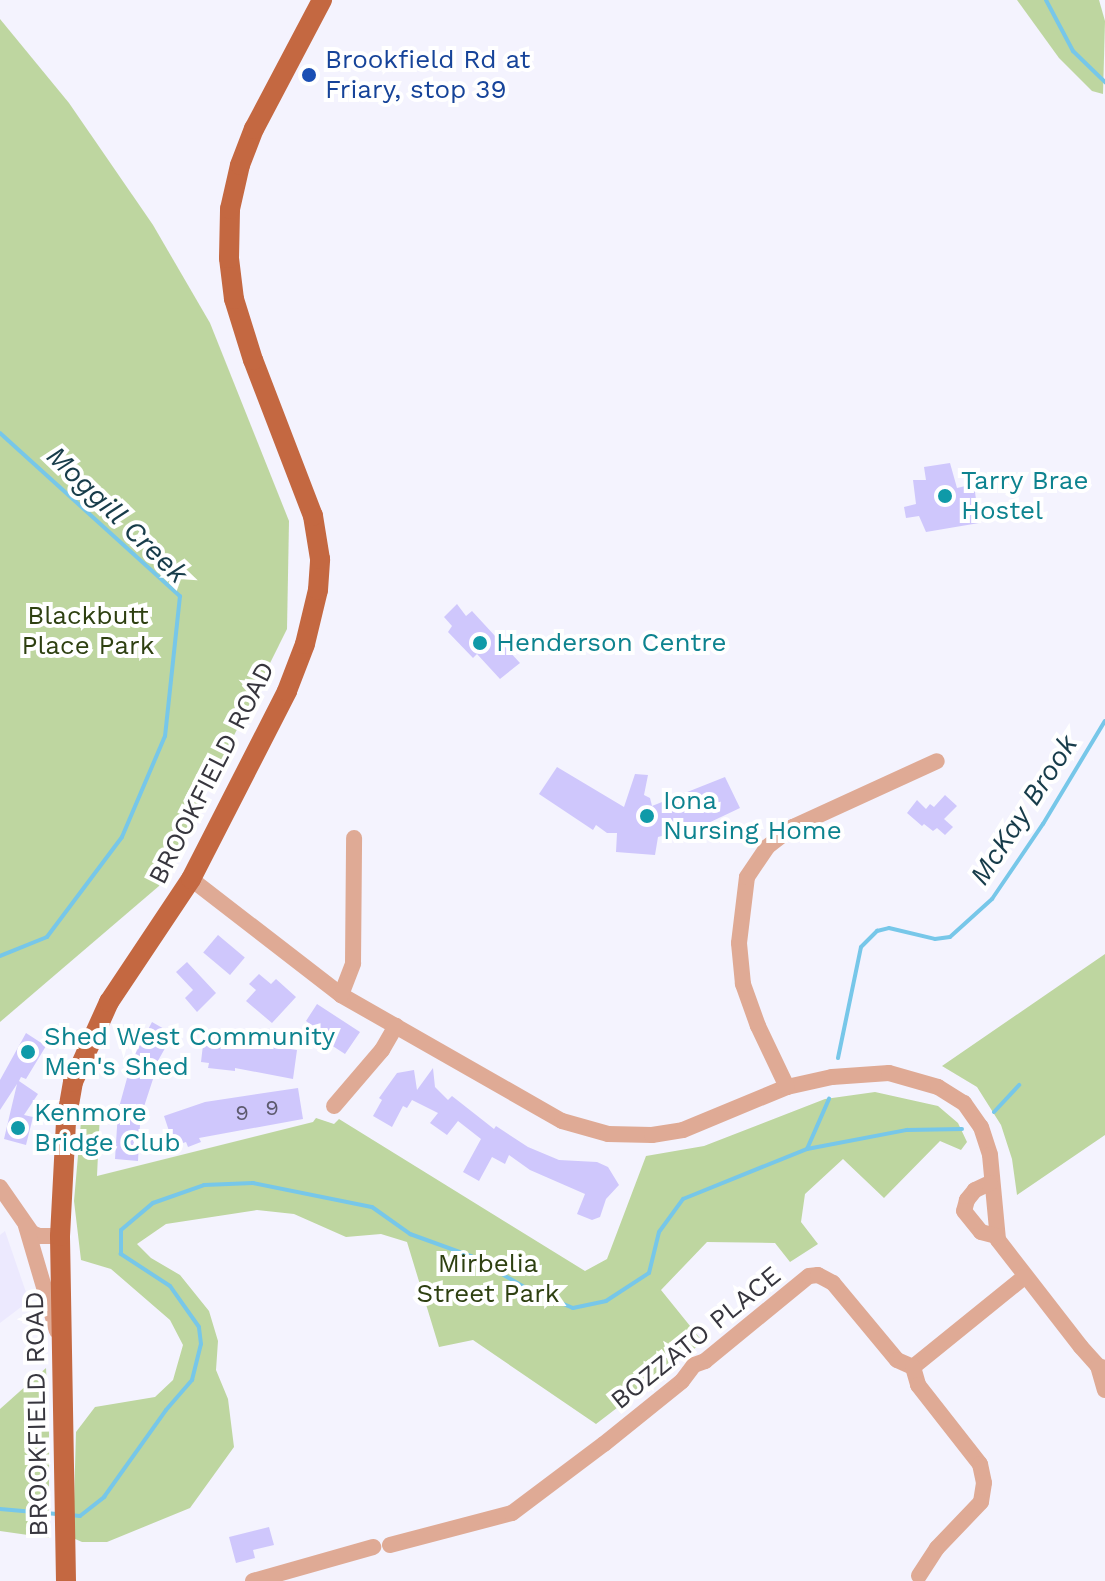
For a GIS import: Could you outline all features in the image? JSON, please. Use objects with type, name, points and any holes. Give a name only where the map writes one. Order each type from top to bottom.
[{"type":"main road","name":"BROOKFIELD ROAD","points":[[66,1581],[60,1236],[66,1122],[73,1082],[109,1002],[191,879],[287,691],[305,644],[318,590],[320,559],[313,516],[253,360],[234,299],[229,258],[230,209],[240,165],[254,129],[322,0]]},
{"type":"street","points":[[787,1087],[758,1026],[743,984],[739,943],[747,877],[767,847],[793,827],[937,761]]},
{"type":"street","points":[[341,995],[353,963],[354,838]]},
{"type":"street","points":[[191,879],[341,995],[562,1121],[608,1134],[652,1135],[683,1130],[787,1087],[832,1077],[889,1073],[938,1087],[964,1103],[981,1127],[990,1155],[996,1236],[1024,1277],[1102,1367],[1100,1384],[1105,1390]]},
{"type":"street","points":[[334,1106],[382,1050],[396,1026]]},
{"type":"street","points":[[990,1183],[967,1200],[964,1211],[981,1232],[996,1236]]},
{"type":"street","points":[[0,1187],[26,1226],[62,1348]]},
{"type":"street","points":[[26,1226],[39,1236],[60,1236]]},
{"type":"street","name":"BOZZATO PLACE","points":[[253,1581],[512,1513],[682,1381],[694,1365],[705,1361],[809,1276],[818,1275],[833,1283],[897,1360],[913,1367],[918,1385],[980,1464],[984,1483],[981,1502],[937,1548],[919,1576]]},
{"type":"street","points":[[913,1367],[1024,1277]]},
{"type":"shaded area","points":[[5,1231],[29,1301],[0,1323],[0,1235]]},
{"type":"green space","points":[[1017,0],[1099,0],[1105,21],[1103,94],[1092,91],[1059,58]]},
{"type":"green space","name":"Blackbutt Place Park","points":[[0,19],[69,103],[153,225],[210,323],[289,521],[287,629],[159,886],[0,1022]]},
{"type":"green space","points":[[1105,954],[1105,1135],[1017,1195],[1012,1159],[1001,1125],[977,1087],[942,1066]]},
{"type":"green space","name":"Mirbelia Street Park","points":[[875,1092],[938,1106],[958,1123],[967,1142],[961,1150],[940,1141],[884,1198],[843,1159],[805,1194],[801,1222],[818,1244],[790,1262],[775,1243],[707,1242],[661,1290],[703,1342],[596,1424],[473,1340],[439,1347],[407,1242],[381,1234],[346,1237],[294,1214],[257,1210],[166,1224],[137,1244],[151,1258],[180,1275],[209,1311],[218,1341],[216,1370],[228,1399],[234,1447],[190,1508],[107,1542],[82,1542],[73,1538],[76,1432],[95,1407],[155,1397],[173,1380],[183,1345],[170,1320],[111,1269],[81,1260],[74,1201],[82,1110],[100,1112],[97,1176],[313,1122],[316,1118],[334,1124],[339,1119],[585,1271],[607,1259],[646,1156],[704,1146],[825,1099]]},
{"type":"green space","points":[[46,1368],[49,1538],[0,1531],[0,1409]]},
{"type":"building","name":"Tarry Brae Hostel","points":[[950,463],[957,488],[974,484],[979,523],[926,532],[919,516],[906,518],[904,507],[916,504],[913,480],[926,480],[924,467]]},
{"type":"building","name":"Henderson Centre","points":[[457,604],[466,616],[472,611],[520,663],[500,679],[477,654],[473,658],[448,632],[452,626],[444,617]]},
{"type":"building","name":"Iona Nursing Home","points":[[557,767],[624,807],[635,774],[648,775],[644,795],[650,798],[652,806],[725,777],[740,808],[683,835],[680,831],[658,837],[655,855],[616,852],[617,833],[607,833],[596,825],[593,830],[539,794]]},
{"type":"building","points":[[945,795],[957,806],[944,819],[953,827],[945,835],[937,828],[933,831],[924,824],[922,826],[907,813],[917,800],[926,809],[930,804],[934,807]]},
{"type":"building","points":[[218,935],[245,957],[230,975],[203,953]]},
{"type":"building","points":[[187,962],[216,993],[197,1012],[185,998],[193,990],[176,972]]},
{"type":"building","points":[[259,974],[271,984],[276,979],[296,997],[272,1023],[246,1001],[256,990],[249,984]]},
{"type":"building","points":[[317,1004],[360,1032],[345,1054],[314,1034],[317,1029],[306,1021]]},
{"type":"building","points":[[152,1022],[173,1034],[150,1075],[154,1076],[138,1125],[138,1161],[115,1159],[118,1111],[132,1060]]},
{"type":"building","points":[[26,1033],[46,1046],[26,1079],[21,1077],[19,1081],[38,1094],[24,1115],[33,1117],[26,1145],[4,1139],[17,1084],[0,1110],[0,1080]]},
{"type":"building","points":[[204,1036],[297,1050],[293,1079],[235,1068],[235,1071],[208,1068],[209,1063],[201,1062]]},
{"type":"building","points":[[433,1068],[435,1087],[448,1100],[452,1096],[494,1129],[496,1126],[528,1147],[559,1160],[597,1162],[608,1167],[619,1185],[606,1199],[600,1217],[592,1220],[577,1214],[585,1194],[530,1170],[509,1155],[505,1164],[492,1157],[479,1181],[463,1172],[481,1139],[458,1121],[447,1135],[430,1123],[438,1113],[412,1100],[407,1108],[403,1106],[392,1127],[373,1116],[382,1100],[379,1098],[397,1073],[414,1070],[417,1090]]},
{"type":"building","points":[[298,1088],[303,1119],[199,1138],[201,1142],[188,1147],[186,1142],[174,1146],[164,1116],[205,1102]]},
{"type":"building","points":[[269,1527],[274,1545],[253,1550],[255,1558],[236,1563],[229,1537]]},
{"type":"waterway","name":"McKay Brook","points":[[1046,0],[1073,51],[1105,82]]},
{"type":"waterway","name":"Moggill Creek","points":[[0,433],[180,596],[165,736],[122,837],[47,937],[0,956]]},
{"type":"waterway","name":"McKay Brook","points":[[838,1058],[861,947],[877,931],[889,928],[935,939],[950,937],[992,899],[1043,824],[1105,721]]},
{"type":"waterway","points":[[994,1112],[1019,1085]]},
{"type":"waterway","name":"McKay Brook","points":[[807,1149],[829,1099]]},
{"type":"waterway","name":"McKay Brook","points":[[70,1515],[80,1516],[104,1497],[166,1410],[192,1380],[201,1344],[199,1327],[170,1286],[121,1254],[121,1230],[153,1203],[204,1185],[253,1183],[372,1207],[410,1234],[471,1256],[526,1288],[573,1308],[606,1301],[649,1273],[659,1232],[683,1199],[807,1149],[907,1130],[962,1129]]},
{"type":"waterway","name":"McKay Brook","points":[[0,1509],[57,1514]]},
{"type":"place","name":"Brookfield Rd at Friary, stop 39","points":[[309,75]]},
{"type":"place","name":"Tarry Brae Hostel","points":[[945,496]]},
{"type":"place","name":"Henderson Centre","points":[[480,643]]},
{"type":"place","name":"Iona Nursing Home","points":[[647,816]]},
{"type":"place","name":"Shed West Community Men's Shed","points":[[28,1052]]},
{"type":"place","name":"Kenmore Bridge Club","points":[[18,1128]]}]
